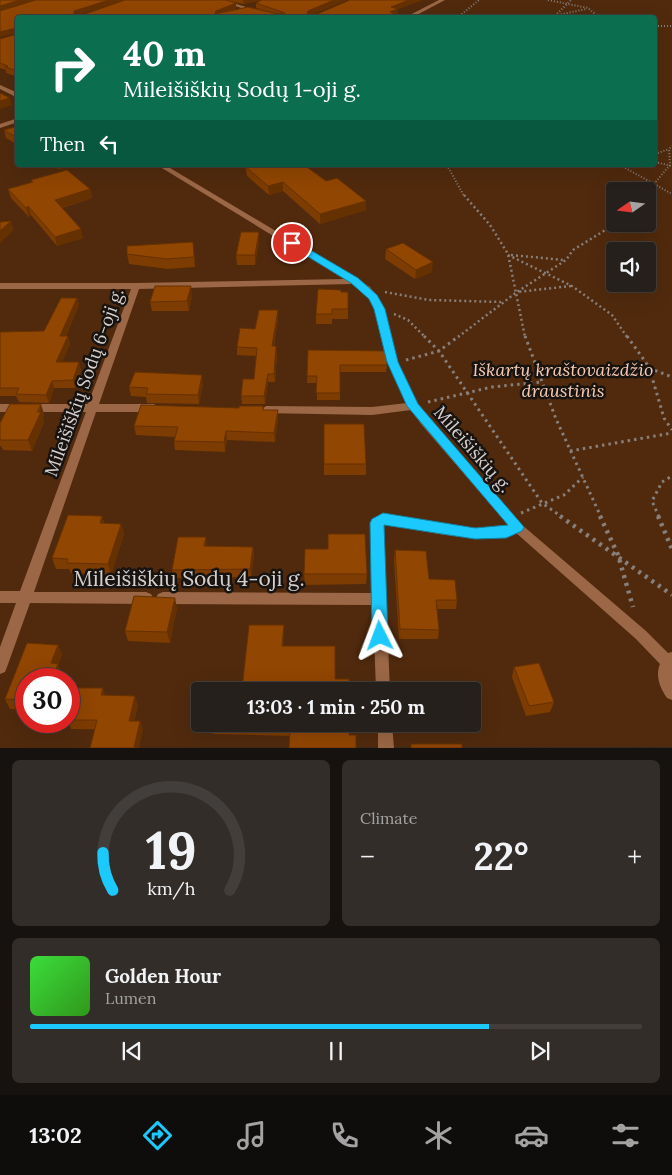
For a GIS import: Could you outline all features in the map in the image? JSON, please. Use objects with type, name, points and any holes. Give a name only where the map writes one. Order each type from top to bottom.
[{"type":"street","points":[[218,0],[270,15]]},
{"type":"street","points":[[412,15],[443,0]]},
{"type":"street","points":[[237,11],[254,5]]},
{"type":"street","points":[[0,87],[15,93]]},
{"type":"street","points":[[0,126],[15,121]]},
{"type":"street","name":"Mileišiškių g.","points":[[163,167],[355,280],[367,289],[379,309],[393,362],[413,406],[514,523],[670,660]]},
{"type":"street","name":"Mileišiškių Sodų 6-oji g.","points":[[0,667],[136,286],[355,280]]},
{"type":"street","points":[[0,286],[136,286]]},
{"type":"street","points":[[252,410],[372,411],[413,406]]},
{"type":"street","points":[[0,408],[162,409]]},
{"type":"street","points":[[383,682],[378,599],[377,523],[383,519],[475,534],[506,532],[514,523]]},
{"type":"street","name":"Mileišiškių Sodų 4-oji g.","points":[[0,597],[378,599]]},
{"type":"street","points":[[670,660],[664,670],[665,679],[672,693]]},
{"type":"street","points":[[385,732],[386,748]]},
{"type":"path","points":[[460,15],[478,0]]},
{"type":"path","points":[[548,0],[588,8],[596,15]]},
{"type":"path","points":[[559,15],[571,0]]},
{"type":"path","points":[[562,15],[588,8]]},
{"type":"path","points":[[657,26],[672,26]]},
{"type":"path","points":[[657,153],[669,150],[672,146]]},
{"type":"path","points":[[669,150],[671,165]]},
{"type":"path","points":[[657,162],[671,165]]},
{"type":"path","points":[[655,182],[671,165]]},
{"type":"path","points":[[448,167],[467,201],[490,225],[508,254],[526,342],[570,451],[618,555],[642,635]]},
{"type":"path","points":[[623,167],[647,182]]},
{"type":"path","points":[[656,187],[672,194]]},
{"type":"path","points":[[393,362],[439,351],[502,302],[566,260],[573,250],[606,230]]},
{"type":"path","points":[[508,254],[566,260]]},
{"type":"path","points":[[508,254],[572,286],[612,315],[648,367],[664,418],[672,432],[570,451]]},
{"type":"path","points":[[517,292],[572,286]]},
{"type":"path","points":[[367,289],[429,300],[502,302]]},
{"type":"path","points":[[379,309],[408,320],[439,351],[542,503],[672,595]]},
{"type":"path","points":[[648,367],[672,377]]},
{"type":"path","points":[[413,406],[492,387],[541,382]]},
{"type":"path","points":[[672,476],[662,482],[652,501],[672,549]]},
{"type":"path","points":[[514,523],[542,503],[564,494],[583,477]]},
{"type":"green space","name":"Iškartų kraštovaizdžio draustinis","points":[[0,0],[672,0],[672,747],[0,748]]},
{"type":"building","points":[[0,0],[20,0],[0,6]]},
{"type":"building","points":[[36,0],[109,0],[74,11],[74,14],[85,14],[125,0],[226,0],[236,3],[216,11],[215,14],[248,7],[278,14],[285,13],[256,3],[262,0],[334,0],[308,11],[307,14],[317,14],[350,0],[409,0],[391,7],[398,9],[390,12],[394,13],[390,15],[15,15],[15,28],[0,32],[0,11]]},
{"type":"building","points":[[15,35],[15,70],[0,63],[0,39]]},
{"type":"building","points":[[0,93],[10,98],[0,101]]},
{"type":"building","points":[[15,127],[15,136],[4,130]]},
{"type":"building","points":[[246,167],[307,167],[326,181],[337,178],[366,201],[320,214],[283,182],[268,186]]},
{"type":"building","points":[[67,170],[90,189],[55,200],[81,229],[55,237],[28,206],[26,208],[8,189],[33,182],[31,180]]},
{"type":"building","points":[[11,221],[0,231],[0,222]]},
{"type":"building","points":[[241,232],[259,232],[255,255],[236,255]]},
{"type":"building","points":[[193,242],[194,257],[166,259],[127,254],[127,246]]},
{"type":"building","points":[[403,243],[433,262],[416,270],[386,249]]},
{"type":"building","points":[[155,286],[191,286],[187,301],[150,302]]},
{"type":"building","points":[[318,289],[348,292],[348,309],[332,309],[332,314],[316,314]]},
{"type":"building","points":[[61,298],[77,298],[60,336],[68,336],[56,362],[79,362],[73,380],[52,381],[46,395],[16,394],[19,388],[0,388],[0,332],[44,331]]},
{"type":"building","points":[[259,310],[278,310],[272,346],[276,346],[274,374],[268,374],[264,396],[241,396],[243,379],[254,379],[257,348],[237,347],[240,328],[255,329]]},
{"type":"building","points":[[308,350],[386,351],[387,365],[340,365],[340,393],[316,393],[317,376],[307,376]]},
{"type":"building","points":[[135,372],[202,375],[198,395],[146,394],[148,388],[129,387]]},
{"type":"building","points":[[10,404],[41,404],[37,412],[41,412],[28,440],[0,440],[0,423]]},
{"type":"building","points":[[141,405],[239,408],[239,406],[263,406],[263,410],[278,410],[274,433],[226,431],[224,442],[174,441],[178,427],[134,426]]},
{"type":"building","points":[[324,424],[364,424],[366,464],[324,464]]},
{"type":"building","points":[[68,515],[102,516],[100,523],[121,524],[108,564],[67,563],[68,559],[52,558]]},
{"type":"building","points":[[328,534],[365,534],[367,574],[304,574],[305,549],[328,549]]},
{"type":"building","points":[[178,537],[206,537],[204,546],[253,547],[250,569],[172,570]]},
{"type":"building","points":[[395,550],[426,551],[429,579],[455,580],[457,600],[436,600],[439,630],[400,629]]},
{"type":"building","points":[[134,596],[175,598],[167,632],[125,631]]},
{"type":"building","points":[[249,625],[284,625],[282,646],[335,646],[335,679],[349,679],[349,682],[243,682]]},
{"type":"building","points":[[27,643],[58,645],[51,663],[58,664],[56,668],[17,668]]},
{"type":"building","points":[[539,663],[554,702],[529,706],[514,667]]},
{"type":"building","points":[[15,674],[15,699],[5,699]]},
{"type":"building","points":[[80,688],[103,688],[101,695],[135,696],[129,721],[140,721],[134,748],[90,748],[97,720],[80,720]]},
{"type":"building","points":[[290,732],[349,732],[349,735],[356,735],[356,748],[289,748]]},
{"type":"building","points":[[411,744],[462,744],[462,748],[411,748]]},
{"type":"route","points":[[292,243],[355,280],[374,297],[399,379],[413,406],[518,527],[506,532],[475,534],[383,519],[377,523],[380,636]]}]
